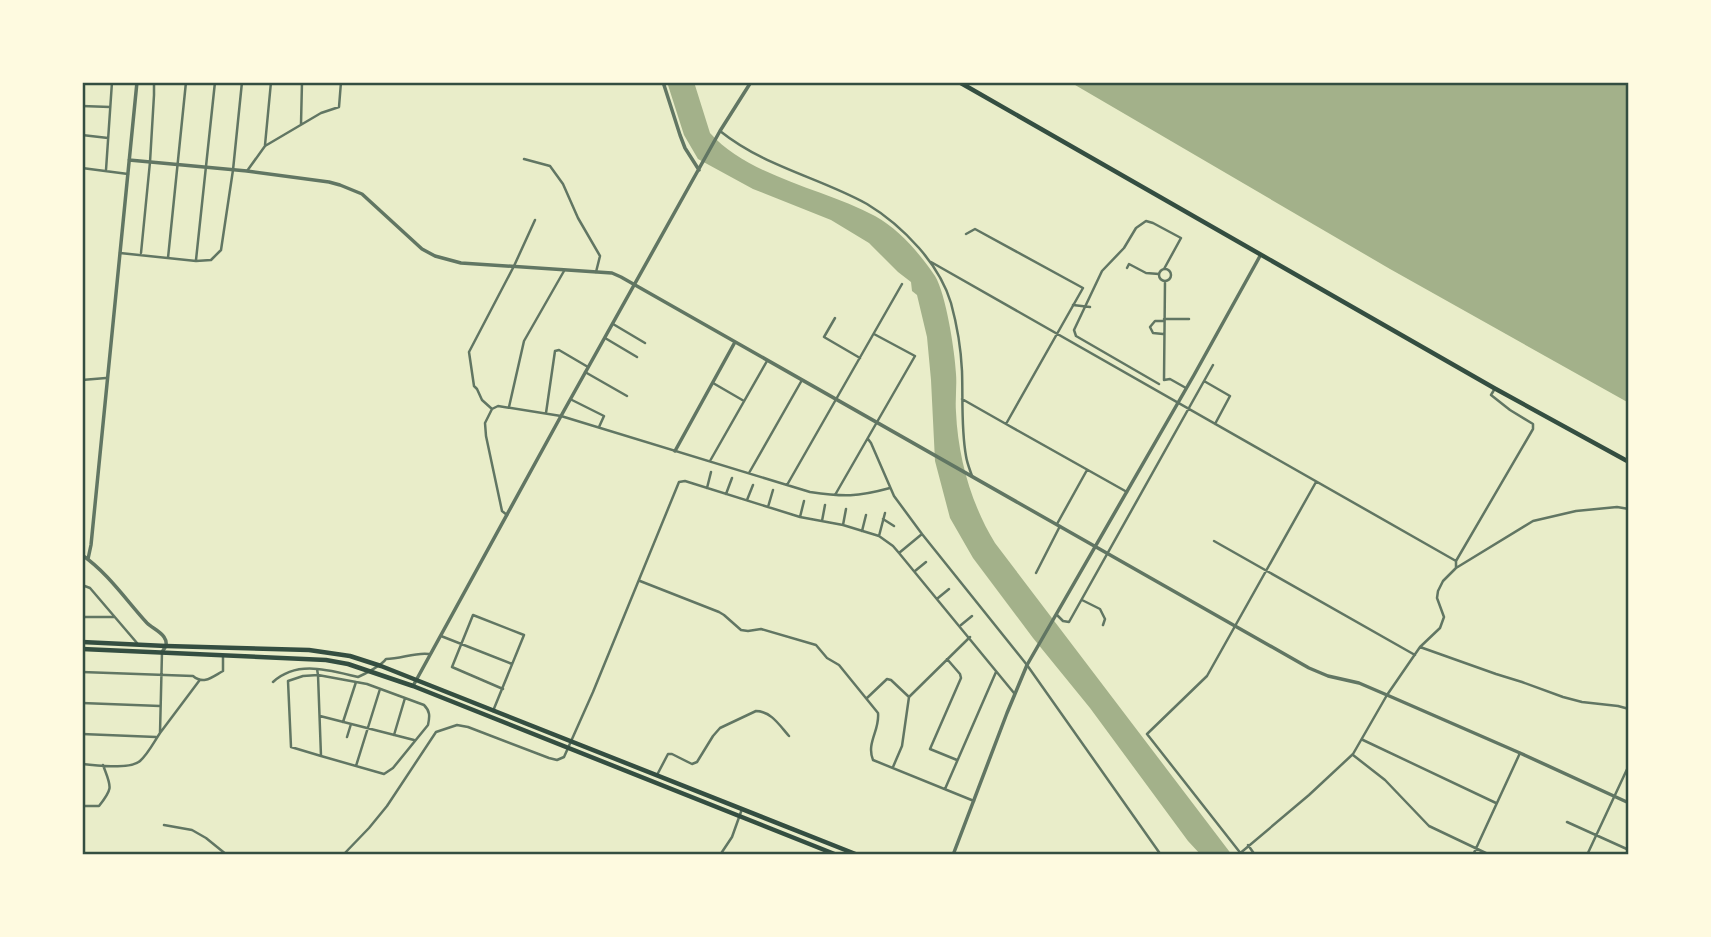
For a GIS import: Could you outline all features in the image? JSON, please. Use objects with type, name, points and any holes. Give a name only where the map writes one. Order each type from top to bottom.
[{"type":"main road","points":[[959,82],[1260,256],[1629,462]]},
{"type":"main road","points":[[82,642],[138,645],[223,655],[326,660],[348,664],[415,683],[494,712],[858,855]]},
{"type":"main road","points":[[82,649],[309,650],[350,656],[381,666],[568,747],[833,854]]},
{"type":"street","points":[[106,170],[113,82]]},
{"type":"street","points":[[88,559],[136,82]]},
{"type":"street","points":[[141,254],[154,82]]},
{"type":"street","points":[[168,258],[186,82]]},
{"type":"street","points":[[196,261],[215,82]]},
{"type":"street","points":[[120,253],[196,261],[211,260],[221,250],[242,82]]},
{"type":"street","points":[[265,146],[271,82]]},
{"type":"street","points":[[300,124],[302,82]]},
{"type":"street","points":[[247,171],[265,146],[300,124],[339,107],[341,82]]},
{"type":"street","points":[[663,82],[685,148],[699,170]]},
{"type":"street","points":[[415,683],[585,372],[720,131],[751,82]]},
{"type":"street","points":[[82,106],[110,107]]},
{"type":"street","points":[[720,131],[750,152],[824,184],[881,213],[900,227],[931,262],[944,284],[951,304],[959,346],[966,456],[970,475]]},
{"type":"street","points":[[82,135],[108,138]]},
{"type":"street","points":[[524,159],[550,166],[563,184],[578,218],[600,256],[596,272]]},
{"type":"street","points":[[129,160],[247,171],[340,185],[362,194],[422,249],[435,256],[461,263],[612,273],[1309,668],[1328,676],[1359,683],[1629,803]]},
{"type":"street","points":[[82,168],[128,174]]},
{"type":"street","points":[[492,408],[482,400],[474,386],[469,352],[514,267],[535,220]]},
{"type":"street","points":[[1159,274],[1181,238],[1146,221],[1136,228],[1125,248],[1102,271],[1088,307],[1075,324],[1074,330],[1076,335],[1159,384]]},
{"type":"street","points":[[966,234],[975,229],[1083,288],[1006,424]]},
{"type":"street","points":[[953,855],[1027,665],[1260,256]]},
{"type":"street","points":[[931,262],[1456,561]]},
{"type":"street","points":[[1127,268],[1129,264],[1146,273],[1159,274]]},
{"type":"street","points":[[1164,269],[1172,275],[1165,281]]},
{"type":"street","points":[[509,407],[524,341],[564,271]]},
{"type":"street","points":[[1159,274],[1161,280],[1165,281]]},
{"type":"street","points":[[1164,380],[1165,281]]},
{"type":"street","points":[[787,485],[902,284]]},
{"type":"street","points":[[1073,305],[1088,307]]},
{"type":"street","points":[[835,318],[824,337],[860,358]]},
{"type":"street","points":[[1164,334],[1153,333],[1150,327],[1155,321],[1189,319]]},
{"type":"street","points":[[612,324],[645,343]]},
{"type":"street","points":[[835,495],[915,356],[874,334]]},
{"type":"street","points":[[605,338],[637,356]]},
{"type":"street","points":[[675,451],[735,342]]},
{"type":"street","points":[[546,413],[555,351],[559,350],[588,367]]},
{"type":"street","points":[[710,461],[768,360]]},
{"type":"street","points":[[1056,617],[1069,622],[1213,365]]},
{"type":"street","points":[[585,372],[627,396]]},
{"type":"street","points":[[82,380],[106,378]]},
{"type":"street","points":[[749,474],[802,380]]},
{"type":"street","points":[[1155,390],[1164,380],[1186,388]]},
{"type":"street","points":[[1204,381],[1230,396],[1215,424]]},
{"type":"street","points":[[713,383],[744,401]]},
{"type":"street","points":[[1456,568],[1456,561],[1533,429],[1533,424],[1491,395],[1494,388]]},
{"type":"street","points":[[570,399],[604,416],[599,427]]},
{"type":"street","points":[[962,399],[1127,492]]},
{"type":"street","points":[[507,515],[502,511],[486,436],[485,423],[492,408],[498,406],[561,416],[810,492],[865,495],[890,488]]},
{"type":"street","points":[[867,439],[894,496],[1027,665],[1161,855]]},
{"type":"street","points":[[1036,573],[1087,470]]},
{"type":"street","points":[[707,488],[711,472]]},
{"type":"street","points":[[726,494],[732,478]]},
{"type":"street","points":[[343,855],[387,806],[436,732],[457,725],[468,727],[557,760],[564,757],[678,482],[685,481],[800,517],[843,525],[879,536],[900,553],[1014,694]]},
{"type":"street","points":[[1316,481],[1207,676],[1147,734],[1240,854],[1353,754],[1387,695],[1420,647],[1440,628],[1444,617],[1437,598],[1438,591],[1443,581],[1456,568],[1533,521],[1576,511],[1618,507],[1629,509]]},
{"type":"street","points":[[747,500],[752,485]]},
{"type":"street","points":[[768,507],[773,490]]},
{"type":"street","points":[[800,517],[804,500]]},
{"type":"street","points":[[822,521],[825,505]]},
{"type":"street","points":[[843,525],[846,509]]},
{"type":"street","points":[[879,536],[885,513]]},
{"type":"street","points":[[862,531],[866,515]]},
{"type":"street","points":[[883,519],[894,526]]},
{"type":"street","points":[[900,553],[922,534]]},
{"type":"street","points":[[1214,541],[1415,655]]},
{"type":"street","points":[[82,555],[102,571],[166,641],[160,733]]},
{"type":"street","points":[[915,572],[926,562]]},
{"type":"street","points":[[639,580],[719,612],[741,630],[761,629],[816,645],[839,665],[878,713],[879,720],[870,747],[873,760],[974,801]]},
{"type":"street","points":[[82,585],[90,588],[138,645]]},
{"type":"street","points":[[937,599],[949,589]]},
{"type":"street","points":[[1082,600],[1100,609],[1105,619],[1103,625]]},
{"type":"street","points":[[494,712],[503,689],[512,664],[524,635],[472,615],[452,667],[503,689]]},
{"type":"street","points":[[960,626],[972,616]]},
{"type":"street","points":[[82,617],[115,617]]},
{"type":"street","points":[[441,636],[512,664]]},
{"type":"street","points":[[893,768],[902,746],[909,697],[970,637]]},
{"type":"street","points":[[1420,647],[1563,697],[1629,709]]},
{"type":"street","points":[[273,682],[290,670],[302,668],[358,677],[381,666],[386,659],[399,659],[419,653],[430,655]]},
{"type":"street","points":[[82,672],[193,676],[199,681],[206,681],[223,671],[223,655]]},
{"type":"street","points":[[947,659],[961,678],[930,749],[957,760]]},
{"type":"street","points":[[317,669],[321,756]]},
{"type":"street","points":[[945,789],[996,672]]},
{"type":"street","points":[[318,675],[356,682],[424,705],[428,709],[428,725],[393,768],[384,774],[291,747],[288,681],[318,675]]},
{"type":"street","points":[[867,699],[887,680],[891,680],[909,697]]},
{"type":"street","points":[[82,764],[132,766],[140,761],[199,681]]},
{"type":"street","points":[[344,722],[356,682]]},
{"type":"street","points":[[356,766],[380,689]]},
{"type":"street","points":[[394,735],[405,698]]},
{"type":"street","points":[[82,703],[160,706]]},
{"type":"street","points":[[657,775],[668,754],[692,764],[720,728],[756,711],[768,714],[789,736]]},
{"type":"street","points":[[320,716],[414,740]]},
{"type":"street","points":[[347,737],[351,724]]},
{"type":"street","points":[[82,734],[157,737]]},
{"type":"street","points":[[1362,740],[1496,803]]},
{"type":"street","points":[[1473,855],[1520,753]]},
{"type":"street","points":[[1353,754],[1385,780],[1429,826],[1490,855]]},
{"type":"street","points":[[82,806],[99,806],[110,793],[111,787],[103,765]]},
{"type":"street","points":[[1587,855],[1629,765]]},
{"type":"street","points":[[720,855],[732,837],[743,809]]},
{"type":"street","points":[[1567,822],[1629,850]]},
{"type":"street","points":[[163,825],[192,830],[227,855]]},
{"type":"street","points":[[833,854],[834,845]]},
{"type":"street","points":[[1248,845],[1255,855]]},
{"type":"shaded area","points":[[667,82],[694,82],[710,133],[726,148],[766,171],[855,206],[884,221],[916,251],[935,276],[943,296],[952,338],[957,429],[963,463],[967,480],[987,528],[995,543],[1232,855],[1201,855],[1188,841],[1090,708],[973,558],[950,518],[935,461],[927,337],[917,295],[912,291],[911,282],[869,243],[831,220],[753,189],[698,159],[684,135]]},
{"type":"shaded area","points":[[1070,82],[1629,82],[1629,403],[1390,269]]}]
